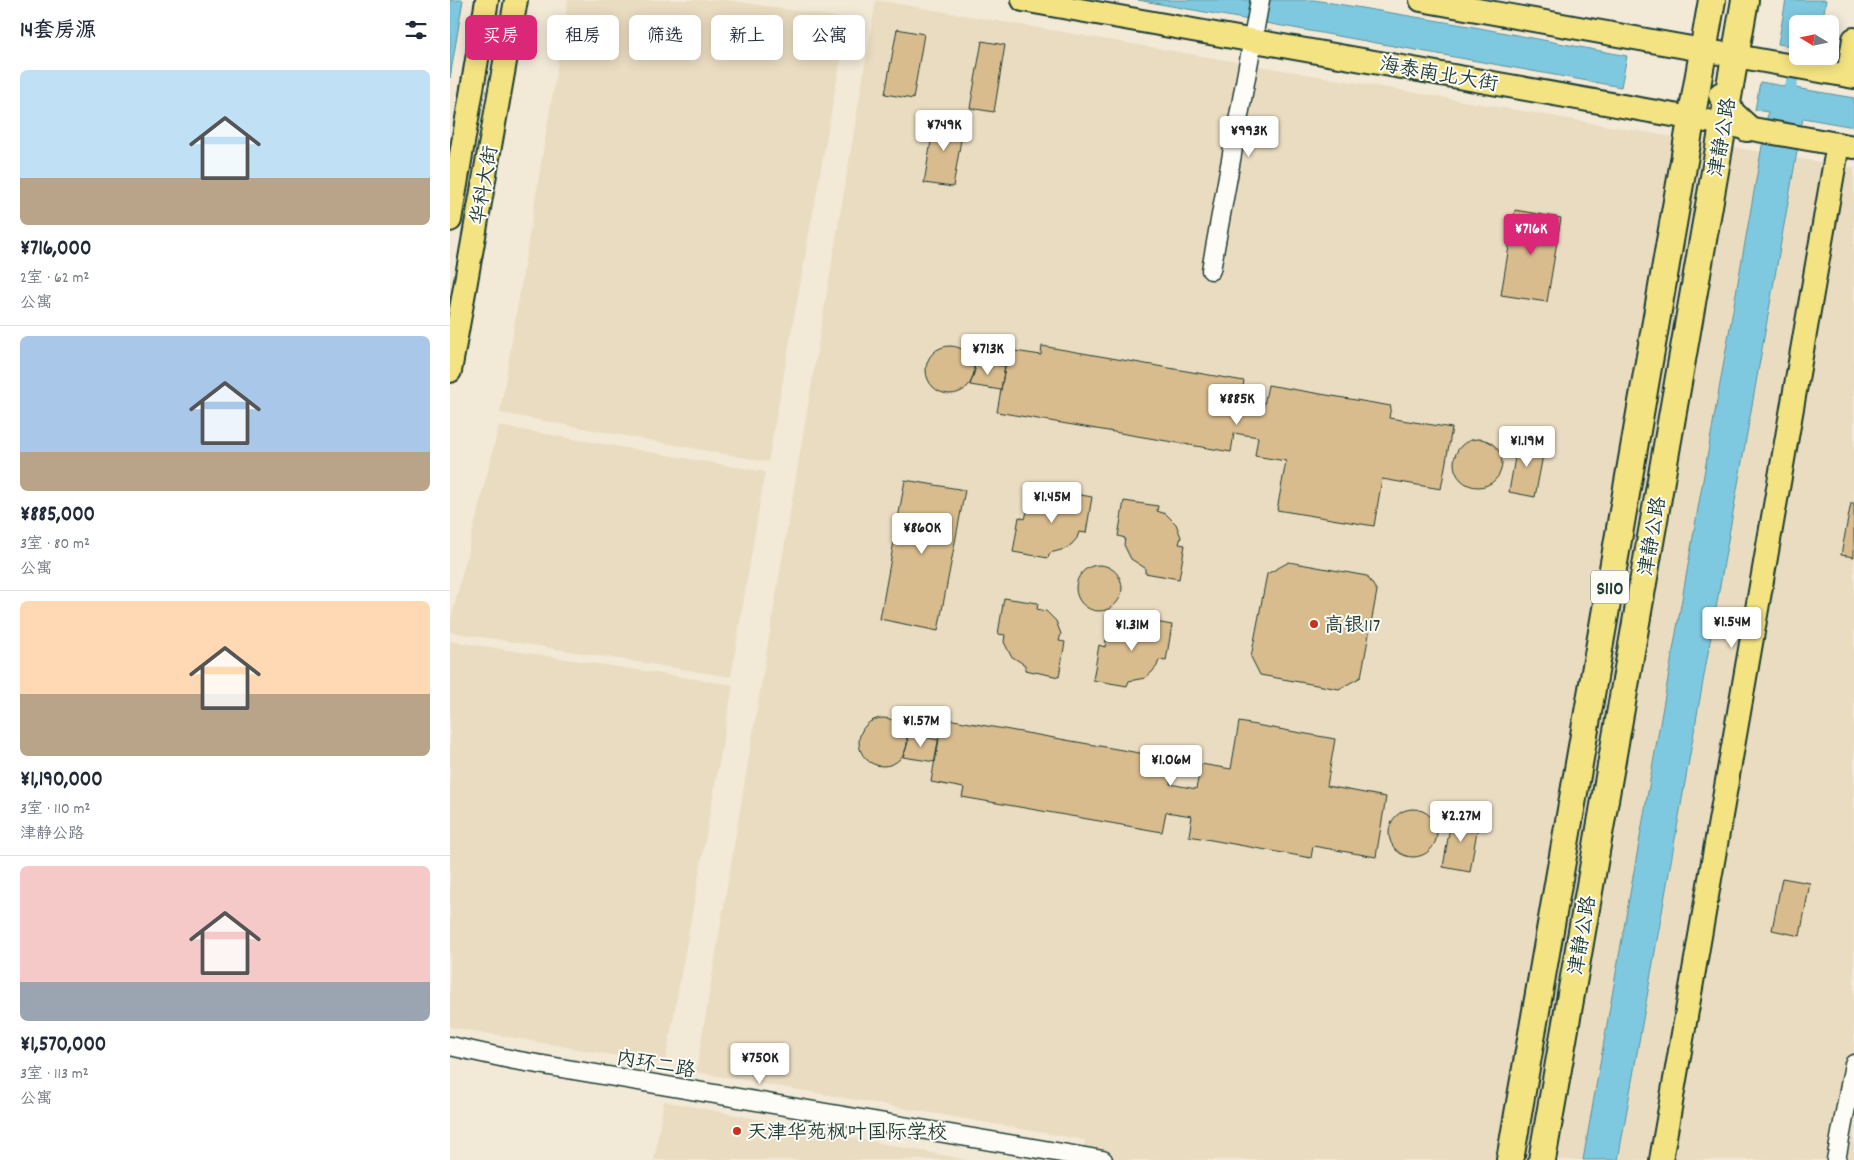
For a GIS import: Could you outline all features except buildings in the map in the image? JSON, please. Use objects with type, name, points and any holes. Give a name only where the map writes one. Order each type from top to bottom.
[{"type":"highway","name":"津静公路","points":[[1542,1160],[1733,119],[1727,54],[1711,7]]},
{"type":"highway","name":"津静公路","points":[[1510,1160],[1692,119],[1727,54],[1743,10]]},
{"type":"main road","name":"华科大街","points":[[450,220],[487,0]]},
{"type":"main road","name":"华科大街","points":[[450,371],[516,0]]},
{"type":"main road","name":"海泰南北大街","points":[[1023,0],[1255,34],[1692,119],[1733,119],[1810,139],[1846,146]]},
{"type":"main road","points":[[1421,0],[1851,77],[1854,39]]},
{"type":"main road","points":[[1661,1160],[1846,146]]},
{"type":"street","points":[[1211,270],[1260,0]]},
{"type":"street","name":"内环二路","points":[[450,1046],[514,1060],[1063,1157],[1103,1160]]},
{"type":"street","points":[[1836,1160],[1854,1064]]},
{"type":"shaded area","points":[[568,0],[727,0],[823,15],[793,15],[793,60],[841,60],[768,462],[500,413],[558,60],[619,60],[619,15],[566,15]]},
{"type":"shaded area","points":[[876,0],[1854,168],[1854,1160],[1081,1160],[1085,1140],[696,1072]]},
{"type":"shaded area","points":[[499,426],[765,472],[731,677],[450,632],[450,623]]},
{"type":"shaded area","points":[[450,641],[733,685],[665,1064],[450,1027]]},
{"type":"shaded area","name":"天津华苑枫叶国际学校","points":[[664,1101],[968,1160],[654,1160]]},
{"type":"water","points":[[450,0],[463,0],[450,78]]},
{"type":"water","points":[[1138,0],[1314,0],[1469,26],[1627,56],[1621,87]]},
{"type":"water","points":[[1786,0],[1826,0],[1824,15],[1789,15],[1789,46],[1778,44]]},
{"type":"water","points":[[1760,82],[1854,98],[1854,127],[1803,118],[1618,1160],[1583,1160],[1768,112],[1755,110]]},
{"type":"waterway","points":[[1788,104],[1795,65]]},
{"type":"place","name":"高银117","points":[[1314,624]]},
{"type":"place","name":"天津华苑枫叶国际学校","points":[[737,1131]]}]
